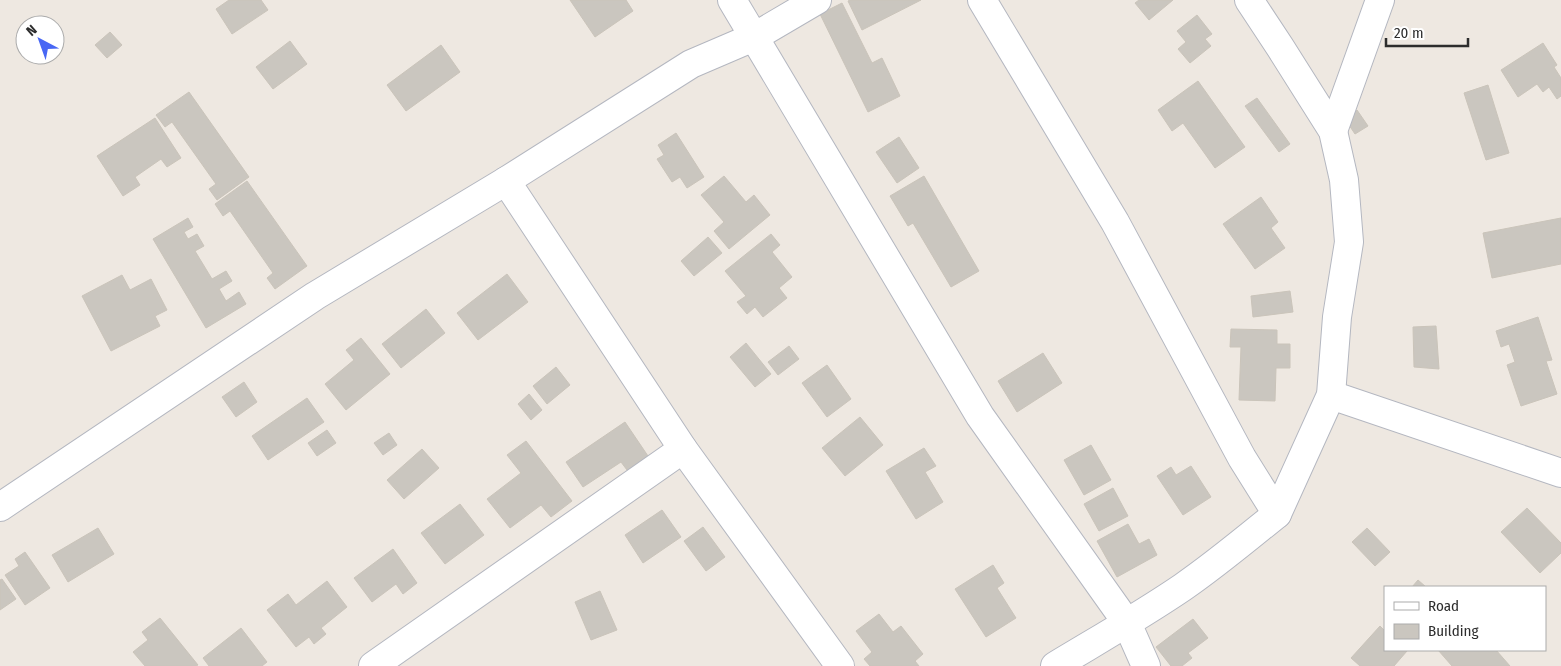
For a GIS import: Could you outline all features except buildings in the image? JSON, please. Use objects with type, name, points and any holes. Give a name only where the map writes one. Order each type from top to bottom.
[{"type":"street","points":[[732,0],[980,416],[1127,623],[1146,666]]},
{"type":"street","points":[[0,507],[315,296],[506,181],[691,64],[754,37],[817,0]]},
{"type":"street","points":[[982,0],[1114,222],[1242,458],[1277,514]]},
{"type":"street","points":[[1056,666],[1183,587],[1228,554],[1277,514],[1331,395],[1337,316],[1349,242],[1344,180],[1332,131],[1249,0]]},
{"type":"street","points":[[1332,131],[1380,0]]},
{"type":"street","points":[[506,181],[683,449],[840,666]]},
{"type":"street","points":[[1331,395],[1561,473]]},
{"type":"street","points":[[373,666],[683,449]]}]
